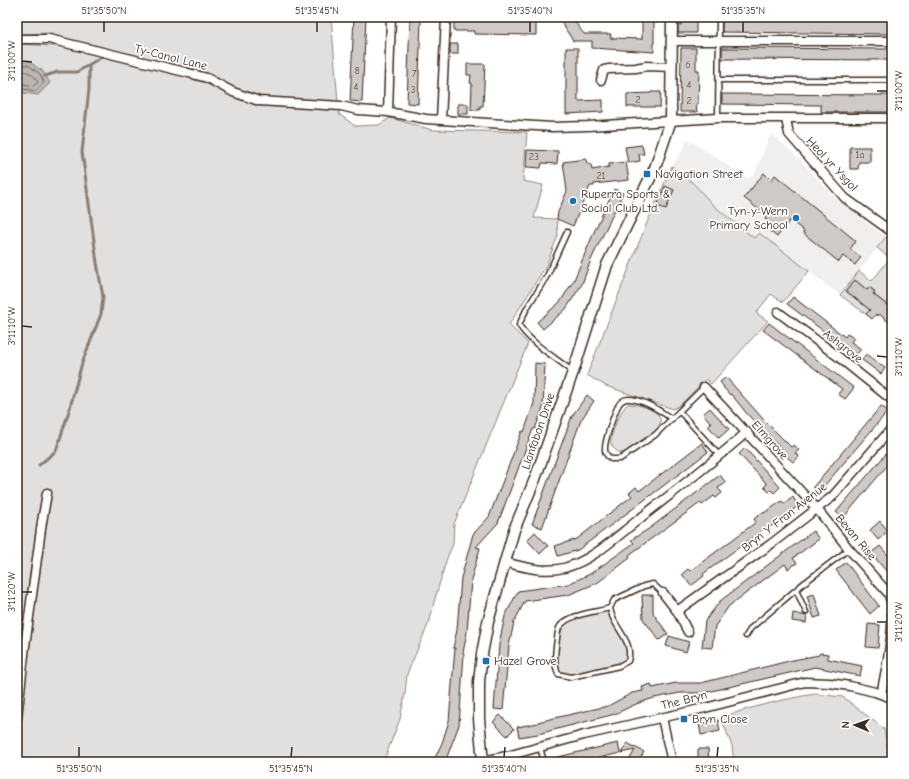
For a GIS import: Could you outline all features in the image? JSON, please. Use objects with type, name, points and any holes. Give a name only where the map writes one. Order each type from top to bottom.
[{"type":"street","points":[[391,17],[388,112],[426,119],[552,127],[718,118],[892,118]]},
{"type":"street","points":[[441,120],[446,17]]},
{"type":"street","name":"Llanfabon Drive","points":[[481,761],[479,690],[482,654],[488,622],[514,530],[535,478],[607,265],[655,168],[671,120],[672,17]]},
{"type":"street","name":"Ty-Canol Lane","points":[[17,39],[49,40],[179,70],[207,78],[233,92],[259,101],[341,106],[358,110],[388,112]]},
{"type":"street","points":[[672,41],[892,42]]},
{"type":"street","points":[[601,80],[604,70],[609,69],[653,66],[672,67]]},
{"type":"street","name":"Heol yr Ysgol","points":[[786,119],[789,134],[845,198],[892,232]]},
{"type":"street","name":"Ashgrove","points":[[778,312],[836,355],[892,400]]},
{"type":"street","name":"Elmgrove","points":[[704,387],[817,509]]},
{"type":"street","name":"Bryn Y Fran Avenue","points":[[677,611],[771,544],[832,497],[892,428]]},
{"type":"street","points":[[504,562],[526,568],[564,568],[593,554],[616,538],[720,456],[747,432]]},
{"type":"street","points":[[17,718],[25,646],[47,493]]},
{"type":"street","name":"Bevan Rise","points":[[817,509],[849,549],[890,593],[892,599],[890,661],[881,694]]},
{"type":"street","points":[[663,593],[677,611],[688,632]]},
{"type":"street","name":"The Bryn","points":[[481,761],[507,756],[540,746],[662,718],[805,682],[829,682],[850,686],[892,698]]},
{"type":"street","points":[[662,718],[672,762]]},
{"type":"lane","points":[[718,118],[719,17]]},
{"type":"lane","points":[[719,80],[892,80]]},
{"type":"lane","points":[[567,232],[547,276],[527,308],[519,325],[523,332],[533,342],[572,372]]},
{"type":"lane","points":[[672,419],[652,406],[628,399],[623,400],[619,405],[607,437],[604,448],[606,455],[612,459],[620,459],[655,435],[680,412],[704,387]]},
{"type":"lane","points":[[680,412],[720,456]]},
{"type":"lane","points":[[746,636],[751,628],[796,590],[849,549]]},
{"type":"lane","points":[[610,608],[581,615],[562,623],[559,630],[556,648],[555,668],[558,674],[571,677],[619,666],[628,661],[630,655],[628,645],[613,619],[610,608],[614,600],[644,586],[653,584],[663,593]]},
{"type":"lane","points":[[796,590],[806,612]]},
{"type":"lane","points":[[540,746],[544,762]]},
{"type":"shaded area","points":[[17,17],[331,17],[339,114],[355,126],[379,125],[390,118],[433,130],[527,132],[523,181],[543,185],[534,218],[557,219],[558,235],[546,266],[509,325],[528,343],[454,524],[453,544],[447,558],[430,620],[407,674],[400,719],[384,760],[381,762],[17,762],[17,44],[54,46],[53,33],[17,34]]},
{"type":"shaded area","name":"Tyn-y-Wern Primary School","points":[[771,133],[797,157],[836,198],[886,237],[840,295],[759,233],[754,238],[714,206],[693,183],[672,166],[684,148],[687,139],[749,179],[756,171]]},
{"type":"shaded area","points":[[672,166],[693,183],[714,206],[754,238],[759,233],[809,271],[783,302],[771,294],[756,313],[768,321],[711,384],[706,379],[679,406],[673,409],[606,386],[587,375],[646,225]]},
{"type":"shaded area","points":[[886,237],[892,242],[892,296],[886,304],[873,294],[875,291],[869,287],[867,290],[855,280],[846,291],[870,310],[866,314],[840,295],[859,271],[872,281],[890,258],[877,248]]},
{"type":"shaded area","points":[[628,404],[639,405],[651,410],[660,417],[660,422],[657,430],[653,434],[629,451],[620,453],[613,447],[611,440],[619,417]]},
{"type":"shaded area","points":[[610,608],[628,645],[628,661],[619,666],[571,677],[558,674],[556,648],[559,629],[568,619]]},
{"type":"shaded area","points":[[815,694],[843,697],[884,729],[890,762],[734,762],[732,746],[721,717],[791,698]]},
{"type":"water","points":[[17,61],[29,61],[42,70],[50,83],[38,95],[17,92]]},
{"type":"building","points":[[354,17],[366,17],[362,102],[350,101]]},
{"type":"building","points":[[454,17],[536,21],[536,35],[474,34],[474,31],[454,31]]},
{"type":"building","points":[[563,17],[571,17],[584,34],[611,34],[610,38],[642,39],[642,17],[654,17],[654,52],[592,48],[592,41],[573,41],[560,20]]},
{"type":"building","points":[[681,17],[696,17],[696,33],[678,33],[678,25],[681,25]]},
{"type":"building","points":[[722,17],[826,17],[871,19],[871,17],[884,17],[884,19],[892,19],[892,34],[722,32]]},
{"type":"building","points":[[410,18],[421,19],[418,104],[407,103]]},
{"type":"building","points":[[450,44],[458,44],[458,54],[450,54]]},
{"type":"building","points":[[566,48],[578,48],[578,101],[603,100],[603,112],[566,114]]},
{"type":"building","points":[[681,48],[696,48],[696,70],[699,70],[698,104],[696,104],[697,112],[680,112]]},
{"type":"building","points":[[722,48],[892,49],[892,60],[722,59]]},
{"type":"building","points":[[467,64],[485,64],[483,106],[480,106],[480,110],[471,110],[472,83],[470,83],[471,75],[467,75]]},
{"type":"building","points":[[661,92],[660,107],[627,107],[627,94]]},
{"type":"building","points":[[722,94],[890,95],[892,112],[821,112],[821,105],[722,104]]},
{"type":"building","points":[[458,104],[468,104],[468,114],[458,114]]},
{"type":"building","points":[[642,145],[644,154],[639,154],[640,161],[628,163],[625,147]]},
{"type":"building","points":[[850,147],[870,147],[870,162],[859,162],[858,169],[850,169]]},
{"type":"building","points":[[527,150],[558,151],[557,164],[542,163],[541,168],[526,167]]},
{"type":"building","name":"Ruperra Sports & Social Club Ltd.","points":[[586,159],[587,164],[591,164],[592,170],[609,167],[609,164],[626,162],[629,180],[594,184],[594,186],[590,186],[573,226],[557,219],[558,212],[567,191],[563,162]]},
{"type":"building","points":[[764,173],[771,180],[775,175],[856,241],[850,249],[861,257],[855,265],[843,256],[839,262],[803,233],[804,231],[790,220],[777,237],[765,227],[769,222],[765,219],[767,216],[744,198]]},
{"type":"building","points":[[665,186],[674,190],[666,209],[657,206]]},
{"type":"building","points":[[614,189],[623,193],[591,260],[582,284],[566,309],[543,329],[537,322],[560,302],[574,280]]},
{"type":"building","points":[[855,280],[867,290],[869,287],[875,292],[873,294],[888,306],[892,301],[892,325],[879,314],[877,316],[876,314],[872,319],[866,314],[870,310],[846,291]]},
{"type":"building","points":[[793,297],[845,337],[847,334],[854,338],[851,342],[861,349],[856,355],[787,304]]},
{"type":"building","points":[[769,323],[854,388],[845,399],[838,394],[842,389],[763,330]]},
{"type":"building","points":[[866,354],[885,368],[881,374],[862,360]]},
{"type":"building","points":[[535,363],[545,364],[543,408],[535,429],[533,429],[498,523],[476,547],[480,548],[471,580],[467,632],[463,653],[459,725],[445,762],[433,762],[442,743],[449,721],[455,648],[453,648],[457,630],[461,578],[473,534],[489,517],[522,431],[524,432],[534,403]]},
{"type":"building","points":[[726,377],[763,419],[791,447],[794,445],[799,450],[795,453],[799,457],[793,462],[780,451],[782,450],[723,387],[720,382]]},
{"type":"building","points":[[587,395],[594,401],[581,420],[542,528],[532,524],[572,416]]},
{"type":"building","points":[[881,406],[888,411],[819,492],[813,487]]},
{"type":"building","points":[[710,408],[729,429],[719,438],[708,426],[711,423],[703,414]]},
{"type":"building","points":[[702,443],[708,452],[578,550],[558,556],[555,546],[577,539],[632,496],[629,493],[636,487],[639,491]]},
{"type":"building","points":[[892,447],[892,460],[843,518],[836,512]]},
{"type":"building","points":[[745,448],[780,487],[774,493],[771,490],[769,492],[764,487],[767,484],[739,454]]},
{"type":"building","points":[[720,475],[726,483],[718,488],[722,493],[716,498],[714,496],[702,505],[700,503],[629,555],[630,558],[597,583],[568,595],[525,601],[514,622],[509,646],[503,710],[494,709],[499,644],[505,616],[518,591],[568,584],[590,574],[634,543],[631,540],[650,528]]},
{"type":"building","points":[[793,497],[798,506],[766,530],[765,528],[703,574],[704,576],[691,586],[682,574],[688,569],[690,571],[756,522],[754,519],[763,512],[764,513],[782,501],[784,504]]},
{"type":"building","points":[[880,521],[888,531],[878,540],[870,530]]},
{"type":"building","points":[[813,531],[819,539],[793,558],[797,563],[788,569],[785,564],[729,606],[715,626],[712,648],[702,647],[705,621],[720,601]]},
{"type":"building","points":[[535,532],[548,546],[540,554],[527,540]]},
{"type":"building","points":[[880,546],[892,560],[892,566],[886,571],[871,553]]},
{"type":"building","points":[[846,562],[879,606],[870,614],[836,570]]},
{"type":"building","points":[[814,594],[821,616],[814,618],[807,596]]},
{"type":"building","points":[[642,595],[653,595],[653,613],[668,634],[659,640],[643,619]]},
{"type":"building","points":[[793,613],[807,616],[806,623],[792,621]]},
{"type":"building","points":[[868,624],[880,625],[878,648],[866,647]]},
{"type":"building","points":[[669,636],[689,642],[686,652],[666,646]]},
{"type":"building","points":[[820,653],[828,654],[828,659],[862,666],[860,676],[815,667],[703,693],[680,693],[654,698],[636,704],[615,714],[538,734],[519,737],[517,727],[608,706],[632,693],[643,691],[642,687],[651,684],[652,688],[676,683],[701,683],[819,655]]},
{"type":"building","points":[[500,715],[514,729],[507,736],[493,722]]},
{"type":"building","points":[[718,720],[720,731],[701,735],[699,724]]},
{"type":"building","points":[[618,743],[620,753],[583,762],[549,762],[549,759]]},
{"type":"building","points":[[627,743],[644,752],[638,762],[628,762],[635,750],[621,753]]},
{"type":"building","points":[[698,749],[708,749],[709,762],[698,762]]},
{"type":"waterway","points":[[45,76],[58,72],[77,72],[103,56]]},
{"type":"waterway","points":[[39,465],[56,451],[82,363],[101,314],[103,297],[82,152],[89,89],[89,65]]},
{"type":"place","name":"Navigation Street","points":[[647,174]]},
{"type":"place","name":"Ruperra Sports & Social Club Ltd.","points":[[573,201]]},
{"type":"place","name":"Tyn-y-Wern Primary School","points":[[796,218]]},
{"type":"place","name":"Hazel Grove","points":[[486,661]]},
{"type":"place","name":"Bryn Close","points":[[684,719]]}]
